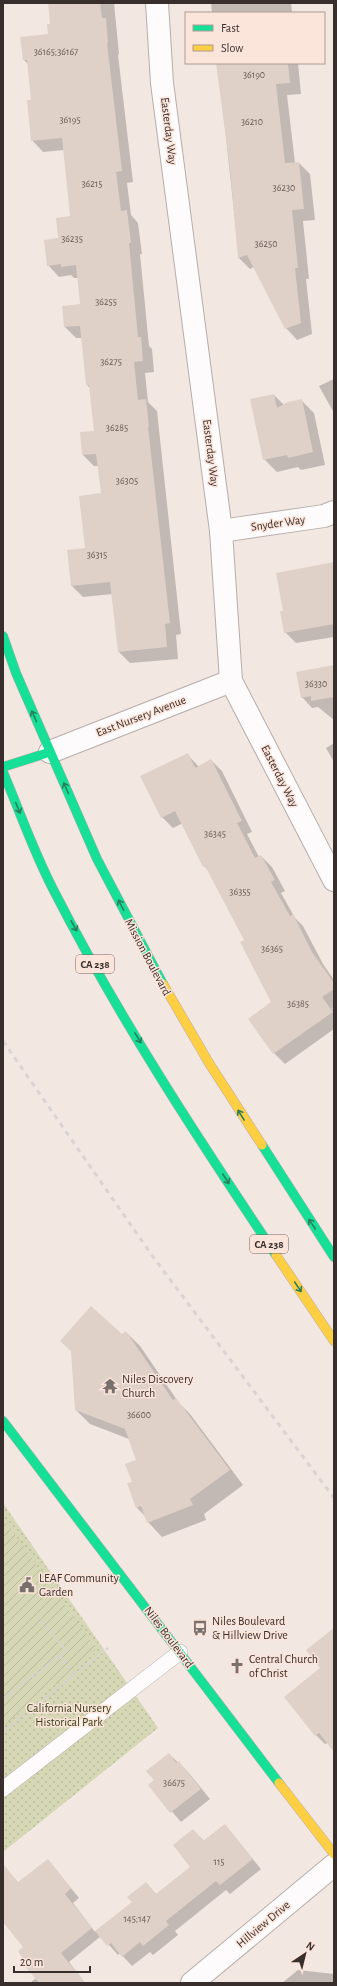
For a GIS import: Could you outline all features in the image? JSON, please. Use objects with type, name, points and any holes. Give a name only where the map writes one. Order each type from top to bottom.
[{"type":"main road","name":"Mission Boulevard","points":[[3,636],[16,673],[97,859],[151,963],[208,1064],[334,1257]]},
{"type":"main road","points":[[3,767],[50,752]]},
{"type":"main road","name":"CA 238","points":[[3,772],[54,889],[114,999],[175,1101],[334,1341]]},
{"type":"main road","name":"Niles Boulevard","points":[[3,1421],[334,1854]]},
{"type":"street","name":"Easterday Way","points":[[157,3],[162,83],[221,531],[231,681],[334,880]]},
{"type":"street","name":"Snyder Way","points":[[221,531],[324,516],[334,512]]},
{"type":"street","name":"East Nursery Avenue","points":[[50,752],[231,681]]},
{"type":"street","name":"Hillview Drive","points":[[192,1983],[334,1865]]},
{"type":"lane","points":[[3,1789],[180,1652]]},
{"type":"path","points":[[3,1699],[66,1651],[40,1618]]},
{"type":"path","points":[[3,1732],[108,1648]]},
{"type":"path","points":[[60,1656],[74,1675]]},
{"type":"green space","name":"California Nursery Historical Park","points":[[3,1503],[158,1728],[3,1852]]},
{"type":"green space","name":"LEAF Community Garden","points":[[3,1518],[98,1651],[3,1726]]},
{"type":"building","points":[[48,3],[100,3],[102,18],[106,18],[107,43],[122,171],[116,172],[121,211],[127,210],[138,337],[141,337],[143,361],[134,362],[138,400],[146,399],[170,623],[165,624],[167,647],[118,652],[110,582],[71,586],[67,550],[85,548],[79,496],[101,493],[96,454],[82,455],[80,432],[94,431],[89,385],[86,385],[80,326],[64,327],[62,306],[80,304],[76,265],[61,267],[61,264],[47,266],[44,240],[58,238],[56,218],[70,216],[62,138],[31,141],[27,100],[31,100],[27,60],[23,60],[20,37],[48,34],[47,24],[50,24]]},
{"type":"building","points":[[216,64],[288,64],[290,83],[276,84],[285,163],[299,162],[304,209],[292,210],[298,268],[295,268],[301,323],[285,329],[247,255],[238,258],[230,169]]},
{"type":"building","points":[[274,394],[277,408],[288,402],[302,399],[313,452],[288,458],[287,455],[263,460],[250,399]]},
{"type":"building","points":[[334,562],[334,624],[284,633],[280,611],[283,611],[276,573]]},
{"type":"building","points":[[334,665],[334,697],[311,701],[311,696],[301,698],[296,672]]},
{"type":"building","points":[[188,753],[195,768],[211,759],[242,821],[237,823],[255,858],[261,855],[275,880],[271,882],[290,916],[293,914],[312,952],[334,983],[334,989],[322,997],[333,1012],[273,1054],[248,1019],[271,1002],[240,942],[244,940],[205,866],[203,867],[175,811],[161,818],[140,776]]},
{"type":"building","points":[[91,1306],[122,1334],[126,1331],[173,1400],[176,1398],[230,1470],[190,1499],[193,1505],[147,1523],[141,1506],[136,1508],[127,1483],[132,1482],[125,1464],[136,1460],[125,1429],[75,1410],[71,1351],[60,1341]]},
{"type":"building","points":[[334,1628],[334,1752],[319,1733],[315,1736],[284,1697],[320,1668],[306,1650]]},
{"type":"building","points":[[169,1753],[176,1763],[179,1761],[201,1789],[170,1813],[148,1785],[154,1780],[146,1771]]},
{"type":"building","points":[[225,1824],[253,1859],[220,1885],[216,1881],[166,1921],[169,1925],[143,1946],[140,1942],[122,1957],[111,1943],[107,1946],[95,1931],[132,1902],[127,1897],[146,1882],[156,1894],[190,1867],[173,1845],[193,1829],[203,1841]]},
{"type":"building","points":[[48,1859],[71,1888],[65,1894],[92,1928],[61,1953],[85,1983],[39,1983],[20,1960],[22,1957],[18,1951],[23,1947],[3,1922],[3,1864],[18,1882]]},
{"type":"railway","points":[[3,1041],[151,1254],[334,1498]]},
{"type":"traffic: fast","points":[[3,636],[16,673],[97,859],[163,984]]},
{"type":"traffic: fast","points":[[3,767],[50,752]]},
{"type":"traffic: fast","points":[[3,772],[47,877],[105,985],[188,1121],[276,1255]]},
{"type":"traffic: fast","points":[[262,1145],[334,1257]]},
{"type":"traffic: fast","points":[[3,1421],[279,1783]]},
{"type":"traffic: slow","points":[[163,984],[209,1063],[262,1145]]},
{"type":"traffic: slow","points":[[276,1255],[334,1341]]},
{"type":"traffic: slow","points":[[279,1783],[334,1854]]},
{"type":"place","name":"Niles Discovery Church","points":[[110,1386]]},
{"type":"place","name":"LEAF Community Garden","points":[[27,1585]]},
{"type":"place","name":"Niles Boulevard & Hillview Drive","points":[[200,1628]]},
{"type":"place","name":"Central Church of Christ","points":[[237,1666]]}]
